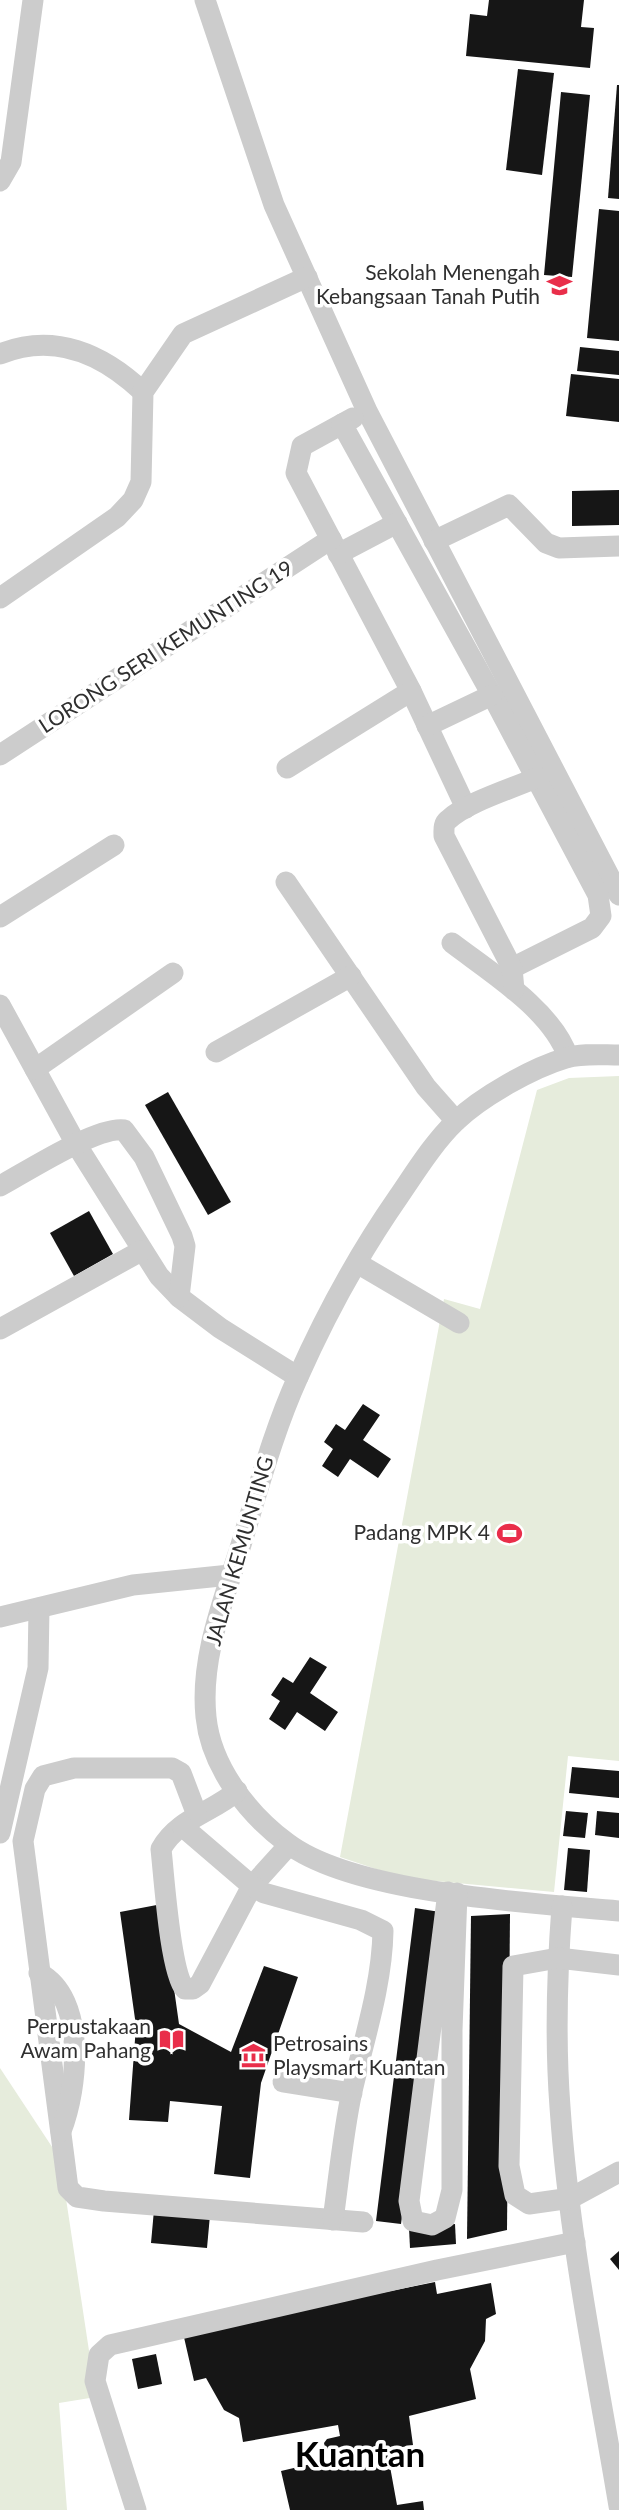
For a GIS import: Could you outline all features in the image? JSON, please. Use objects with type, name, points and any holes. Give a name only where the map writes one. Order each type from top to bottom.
[{"type":"street","points":[[0,181],[11,162],[33,0]]},
{"type":"street","points":[[205,0],[265,181],[367,411],[619,895]]},
{"type":"street","points":[[0,597],[117,517],[133,500],[141,482],[143,392],[183,334],[307,277]]},
{"type":"street","points":[[0,354],[43,343],[94,357],[122,372],[143,392]]},
{"type":"street","points":[[367,411],[302,446],[297,458],[296,473],[411,691],[466,808]]},
{"type":"street","points":[[342,424],[492,695],[598,895],[601,916],[592,928],[512,968]]},
{"type":"street","points":[[434,541],[509,505],[546,543],[559,548],[619,546]]},
{"type":"street","name":"LORONG SERI KEMUNTING 19","points":[[0,755],[335,546],[397,523]]},
{"type":"street","points":[[287,768],[411,691]]},
{"type":"street","points":[[427,726],[492,695]]},
{"type":"street","points":[[514,990],[512,968],[444,836],[446,821],[466,808],[536,778]]},
{"type":"street","points":[[0,917],[114,845]]},
{"type":"street","points":[[286,882],[426,1087],[456,1121]]},
{"type":"street","points":[[452,943],[514,990],[561,1038],[568,1057]]},
{"type":"street","points":[[35,1069],[173,973]]},
{"type":"street","points":[[216,1052],[351,976]]},
{"type":"street","points":[[0,1005],[8,1040],[35,1069],[76,1144],[141,1251],[179,1297],[220,1328],[298,1377]]},
{"type":"street","name":"JALAN KEMUNTING","points":[[619,1055],[568,1057],[520,1078],[456,1121],[414,1174],[357,1263],[298,1377],[265,1464],[230,1576],[212,1638],[206,1683],[206,1715],[211,1742],[237,1791],[289,1845],[340,1869],[376,1880],[453,1893],[619,1911]]},
{"type":"street","points":[[0,1186],[76,1144],[116,1129],[124,1130],[131,1136],[182,1236],[185,1246],[179,1297]]},
{"type":"street","points":[[0,1329],[141,1251]]},
{"type":"street","points":[[357,1263],[459,1322]]},
{"type":"street","points":[[0,1617],[133,1586],[230,1576]]},
{"type":"street","points":[[0,1833],[38,1668],[39,1608]]},
{"type":"street","points":[[333,2220],[352,2093],[383,1949],[380,1927],[264,1893],[252,1886],[190,1820],[181,1773],[172,1768],[74,1768],[43,1776],[35,1789],[23,1841],[39,1973],[59,1987],[71,2027],[76,2072],[69,2111],[59,2136],[64,2178],[68,2188],[77,2197],[333,2220],[363,2222]]},
{"type":"street","points":[[237,1791],[224,1802],[190,1820],[161,1849],[169,1919],[180,1979],[185,1989],[192,1989],[200,1984],[252,1886],[289,1845]]},
{"type":"street","points":[[453,1893],[452,2190],[445,2218],[432,2225],[413,2221],[409,2201],[453,1893]]},
{"type":"street","points":[[562,1906],[558,1958],[560,2107],[575,2242],[618,2493]]},
{"type":"street","points":[[619,1965],[558,1958],[513,1966],[509,2166],[515,2195],[529,2204],[570,2198],[619,2172]]},
{"type":"street","points":[[283,2082],[352,2093]]},
{"type":"street","points":[[136,2510],[95,2381],[99,2355],[110,2345],[437,2270],[575,2242]]},
{"type":"green space","name":"Padang MPK 4","points":[[619,1076],[619,1761],[568,1756],[554,1892],[403,1878],[340,1857],[444,1299],[480,1309],[537,1090],[569,1078]]},
{"type":"green space","points":[[0,2068],[60,2159],[96,2397],[59,2403],[67,2510],[0,2510]]},
{"type":"building","points":[[489,0],[584,0],[581,27],[594,28],[590,68],[466,56],[470,14],[487,16]]},
{"type":"building","points":[[518,69],[554,73],[542,175],[506,170]]},
{"type":"building","points":[[619,85],[619,199],[608,198]]},
{"type":"building","points":[[561,92],[590,95],[572,277],[544,275]]},
{"type":"building","points":[[599,209],[619,211],[619,341],[587,338]]},
{"type":"building","points":[[580,347],[619,351],[619,375],[577,371]]},
{"type":"building","points":[[571,374],[619,379],[619,422],[566,416]]},
{"type":"building","points":[[619,490],[619,525],[572,526],[572,491]]},
{"type":"building","points":[[168,1092],[231,1202],[208,1215],[145,1105]]},
{"type":"building","points":[[89,1211],[113,1254],[74,1276],[50,1233]]},
{"type":"building","points":[[363,1404],[380,1415],[363,1440],[391,1459],[378,1478],[350,1459],[338,1477],[322,1466],[333,1449],[324,1442],[336,1424],[345,1430]]},
{"type":"building","points":[[310,1657],[327,1667],[310,1693],[338,1712],[325,1731],[297,1712],[285,1730],[269,1719],[280,1701],[271,1695],[283,1677],[293,1683]]},
{"type":"building","points":[[572,1767],[619,1771],[619,1798],[569,1793]]},
{"type":"building","points":[[566,1811],[588,1813],[585,1838],[563,1836]]},
{"type":"building","points":[[597,1811],[619,1813],[619,1838],[595,1835]]},
{"type":"building","points":[[568,1848],[590,1850],[587,1892],[564,1890]]},
{"type":"building","name":"Perpustakaan Awam Pahang","points":[[162,1904],[179,2024],[231,2052],[264,1966],[298,1977],[261,2083],[250,2178],[214,2174],[222,2106],[170,2101],[168,2122],[129,2120],[136,2026],[120,1912]]},
{"type":"building","points":[[415,1908],[440,1912],[401,2224],[376,2221]]},
{"type":"building","points":[[510,1914],[507,2230],[467,2239],[471,1916]]},
{"type":"building","points":[[154,2210],[210,2215],[207,2248],[151,2243]]},
{"type":"building","points":[[455,2224],[456,2244],[410,2248],[409,2228]]},
{"type":"building","points":[[619,2251],[619,2270],[610,2259]]},
{"type":"building","points":[[435,2282],[437,2294],[491,2283],[496,2314],[486,2319],[485,2341],[470,2369],[476,2399],[409,2416],[413,2445],[387,2450],[397,2505],[423,2501],[424,2510],[290,2510],[281,2471],[328,2460],[324,2443],[327,2439],[340,2436],[338,2425],[243,2442],[239,2418],[224,2410],[206,2378],[194,2381],[183,2333]]},
{"type":"building","points":[[156,2354],[162,2384],[138,2389],[132,2359]]},
{"type":"place","name":"Sekolah Menengah Kebangsaan Tanah Putih","points":[[560,285]]},
{"type":"place","name":"Padang MPK 4","points":[[510,1533]]},
{"type":"place","name":"Perpustakaan Awam Pahang","points":[[171,2039]]},
{"type":"place","name":"Petrosains Playsmart Kuantan","points":[[253,2056]]},
{"type":"district","name":"Kuantan","points":[[360,2455]]}]
